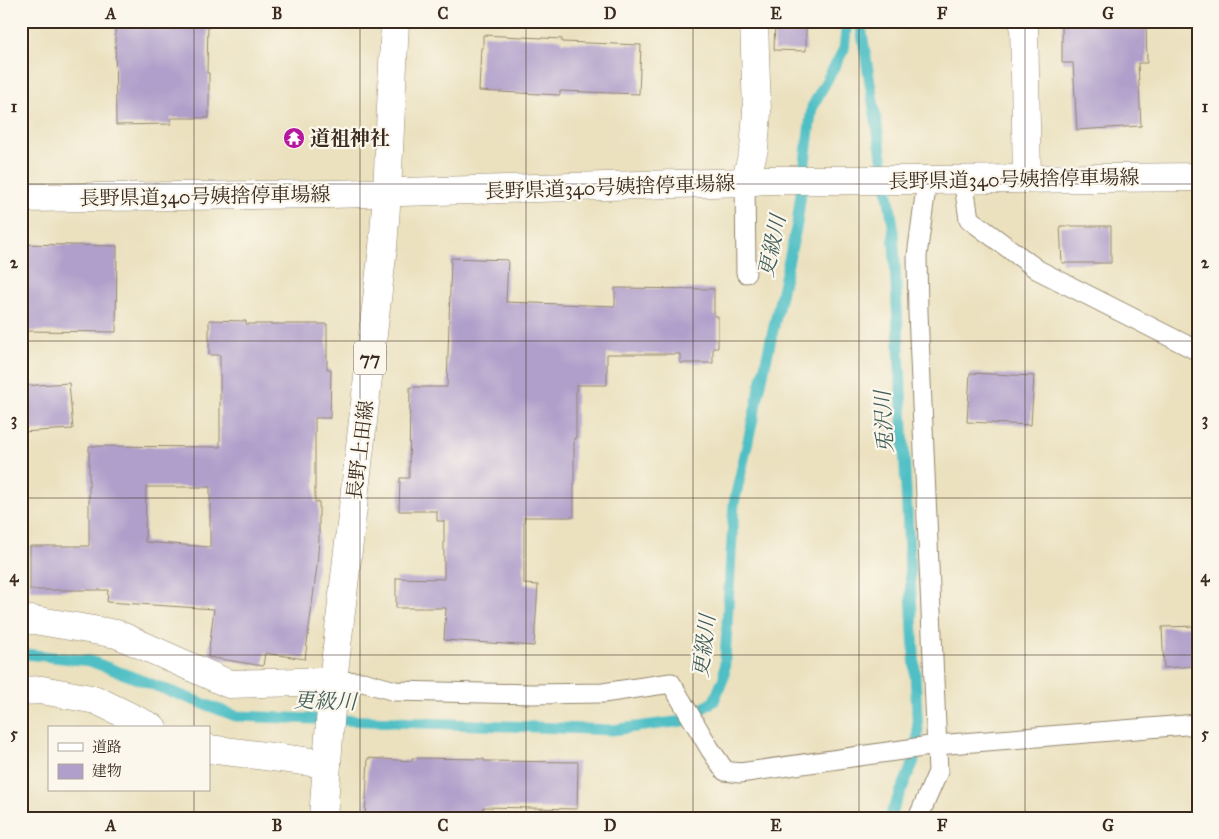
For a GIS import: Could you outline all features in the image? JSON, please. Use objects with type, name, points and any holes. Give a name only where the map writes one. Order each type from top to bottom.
[{"type":"main road","name":"長野上田線","points":[[323,818],[333,687],[381,267],[387,192],[395,21]]},
{"type":"main road","points":[[754,21],[757,114],[754,149],[755,181]]},
{"type":"main road","points":[[1024,21],[1027,179]]},
{"type":"main road","name":"長野県道340号姨捨停車場線","points":[[21,198],[312,195],[755,181],[1198,177]]},
{"type":"main road","points":[[21,620],[34,620],[117,634],[229,684],[333,687]]},
{"type":"main road","points":[[21,691],[42,690],[96,700],[149,726]]},
{"type":"main road","points":[[210,749],[328,754]]},
{"type":"lane","points":[[963,179],[969,220],[1038,270],[1198,351]]},
{"type":"lane","points":[[918,818],[938,772],[933,746],[918,312],[917,256],[920,180]]},
{"type":"lane","points":[[746,274],[755,181]]},
{"type":"lane","points":[[333,687],[363,682],[396,691],[532,694],[603,693],[671,683],[725,771],[740,773],[933,746],[1198,724]]},
{"type":"building","points":[[115,21],[208,21],[207,73],[209,73],[209,118],[171,118],[171,124],[116,125]]},
{"type":"building","points":[[775,21],[806,21],[806,51],[774,50]]},
{"type":"building","points":[[1062,21],[1146,21],[1147,63],[1138,63],[1141,126],[1077,130],[1073,63],[1062,63]]},
{"type":"building","points":[[483,35],[562,39],[562,42],[641,45],[639,94],[560,91],[560,95],[479,91]]},
{"type":"building","points":[[1060,226],[1111,226],[1111,263],[1062,263]]},
{"type":"building","points":[[21,244],[117,246],[116,332],[21,331]]},
{"type":"building","points":[[451,258],[508,260],[506,302],[615,306],[615,288],[714,289],[714,316],[718,316],[718,348],[713,348],[713,363],[680,363],[680,354],[607,354],[607,385],[576,385],[574,517],[524,517],[524,584],[538,585],[534,646],[444,640],[446,608],[396,608],[396,578],[444,579],[444,521],[437,521],[437,511],[399,511],[400,478],[409,478],[410,387],[447,387]]},
{"type":"building","points":[[209,320],[246,321],[246,324],[327,324],[327,369],[331,369],[330,418],[315,418],[315,502],[319,502],[319,540],[305,659],[265,653],[263,666],[208,657],[214,609],[107,602],[108,590],[30,590],[30,546],[89,546],[89,446],[220,447],[220,355],[209,355]],"holes":[[[146,487],[210,487],[210,547],[145,542]]]},
{"type":"building","points":[[970,373],[1034,376],[1031,425],[967,422]]},
{"type":"building","points":[[69,383],[73,429],[21,432],[21,386]]},
{"type":"building","points":[[1198,626],[1198,666],[1164,668],[1162,627]]},
{"type":"building","points":[[368,758],[412,761],[412,758],[578,762],[577,809],[483,807],[483,818],[365,818]]},
{"type":"waterway","name":"更級川","points":[[21,654],[90,661],[236,716],[612,730],[683,721],[714,701],[724,677],[734,503],[797,224],[812,107],[844,49],[847,21]]},
{"type":"waterway","name":"兎沢川","points":[[860,21],[893,225],[918,735],[914,761],[889,818]]},
{"type":"place","name":"道祖神社","points":[[294,138]]}]
